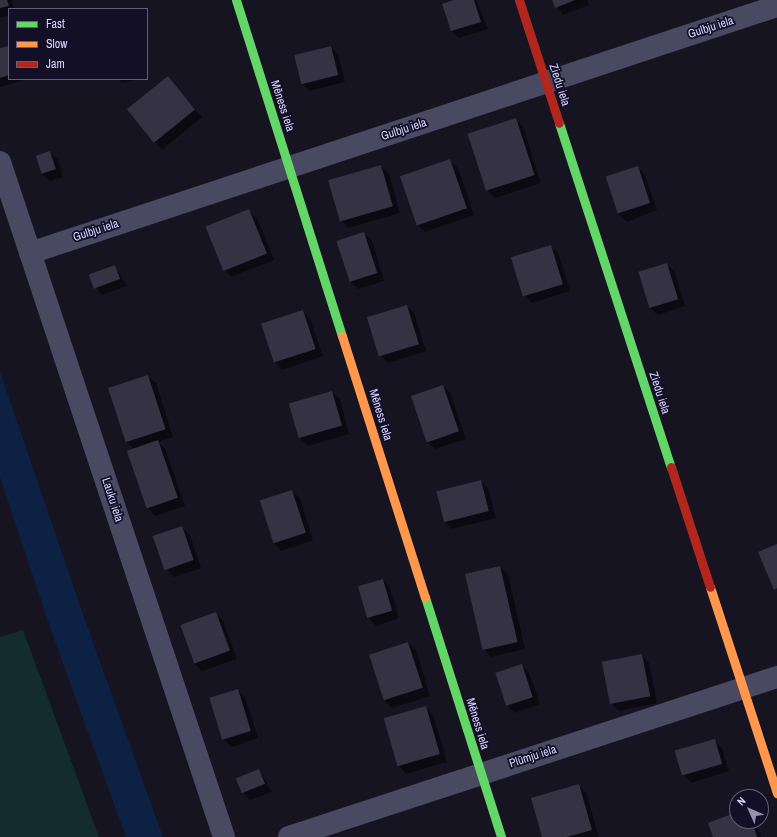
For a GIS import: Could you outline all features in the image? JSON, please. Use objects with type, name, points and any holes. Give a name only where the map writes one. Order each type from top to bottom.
[{"type":"street","name":"Mēness iela","points":[[236,0],[501,837]]},
{"type":"street","name":"Ziedu iela","points":[[519,0],[777,793]]},
{"type":"street","name":"Gulbju iela","points":[[30,253],[777,6]]},
{"type":"street","name":"Lauku iela","points":[[0,162],[224,837]]},
{"type":"street","name":"Plūmju iela","points":[[290,837],[777,677]]},
{"type":"green space","points":[[23,630],[99,837],[0,837],[0,637]]},
{"type":"water","points":[[0,372],[86,623],[163,837],[126,837],[52,633],[0,477]]},
{"type":"building","points":[[0,0],[7,0],[9,6],[0,8]]},
{"type":"building","points":[[454,0],[474,0],[481,22],[451,31],[442,4]]},
{"type":"building","points":[[552,0],[575,0],[555,8]]},
{"type":"building","points":[[8,46],[8,75],[0,78],[0,48]]},
{"type":"building","points":[[331,46],[338,75],[301,84],[294,55]]},
{"type":"building","points":[[168,76],[195,109],[154,143],[127,109]]},
{"type":"building","points":[[516,118],[535,175],[486,191],[467,134]]},
{"type":"building","points":[[50,151],[56,169],[42,174],[36,156]]},
{"type":"building","points":[[450,159],[467,208],[417,225],[400,176]]},
{"type":"building","points":[[381,165],[393,206],[340,221],[328,180]]},
{"type":"building","points":[[638,166],[650,203],[618,214],[606,177]]},
{"type":"building","points":[[249,209],[267,254],[223,271],[205,227]]},
{"type":"building","points":[[364,232],[377,273],[350,282],[336,241]]},
{"type":"building","points":[[551,245],[563,284],[523,296],[511,257]]},
{"type":"building","points":[[667,263],[678,299],[649,308],[638,272]]},
{"type":"building","points":[[115,265],[120,279],[94,289],[89,275]]},
{"type":"building","points":[[407,305],[419,344],[379,356],[367,317]]},
{"type":"building","points":[[303,310],[316,349],[274,363],[261,324]]},
{"type":"building","points":[[148,375],[166,429],[126,442],[108,388]]},
{"type":"building","points":[[443,385],[459,431],[427,442],[411,396]]},
{"type":"building","points":[[332,391],[342,426],[299,438],[289,403]]},
{"type":"building","points":[[158,440],[178,498],[147,508],[127,451]]},
{"type":"building","points":[[481,480],[489,511],[444,522],[436,491]]},
{"type":"building","points":[[292,490],[306,533],[274,543],[260,501]]},
{"type":"building","points":[[182,526],[194,560],[164,570],[153,536]]},
{"type":"building","points":[[777,544],[777,588],[774,590],[758,552]]},
{"type":"building","points":[[500,566],[518,642],[482,650],[465,574]]},
{"type":"building","points":[[383,579],[392,611],[367,618],[358,586]]},
{"type":"building","points":[[216,612],[230,651],[194,664],[180,625]]},
{"type":"building","points":[[408,642],[423,688],[384,700],[369,655]]},
{"type":"building","points":[[642,654],[650,696],[610,704],[602,662]]},
{"type":"building","points":[[522,664],[533,697],[506,706],[495,673]]},
{"type":"building","points":[[238,689],[251,731],[222,740],[209,698]]},
{"type":"building","points":[[426,706],[440,754],[397,766],[384,718]]},
{"type":"building","points":[[715,739],[722,764],[682,776],[675,751]]},
{"type":"building","points":[[259,769],[265,784],[242,793],[236,778]]},
{"type":"building","points":[[579,784],[592,830],[567,837],[542,837],[531,798]]},
{"type":"building","points":[[729,815],[729,829],[754,829],[757,837],[713,837],[708,823]]},
{"type":"traffic: fast","points":[[236,0],[342,336]]},
{"type":"traffic: fast","points":[[559,123],[671,467]]},
{"type":"traffic: fast","points":[[425,597],[501,837]]},
{"type":"traffic: slow","points":[[342,336],[425,597]]},
{"type":"traffic: slow","points":[[710,587],[777,793]]},
{"type":"traffic: jam","points":[[519,0],[559,123]]},
{"type":"traffic: jam","points":[[671,467],[710,587]]}]
